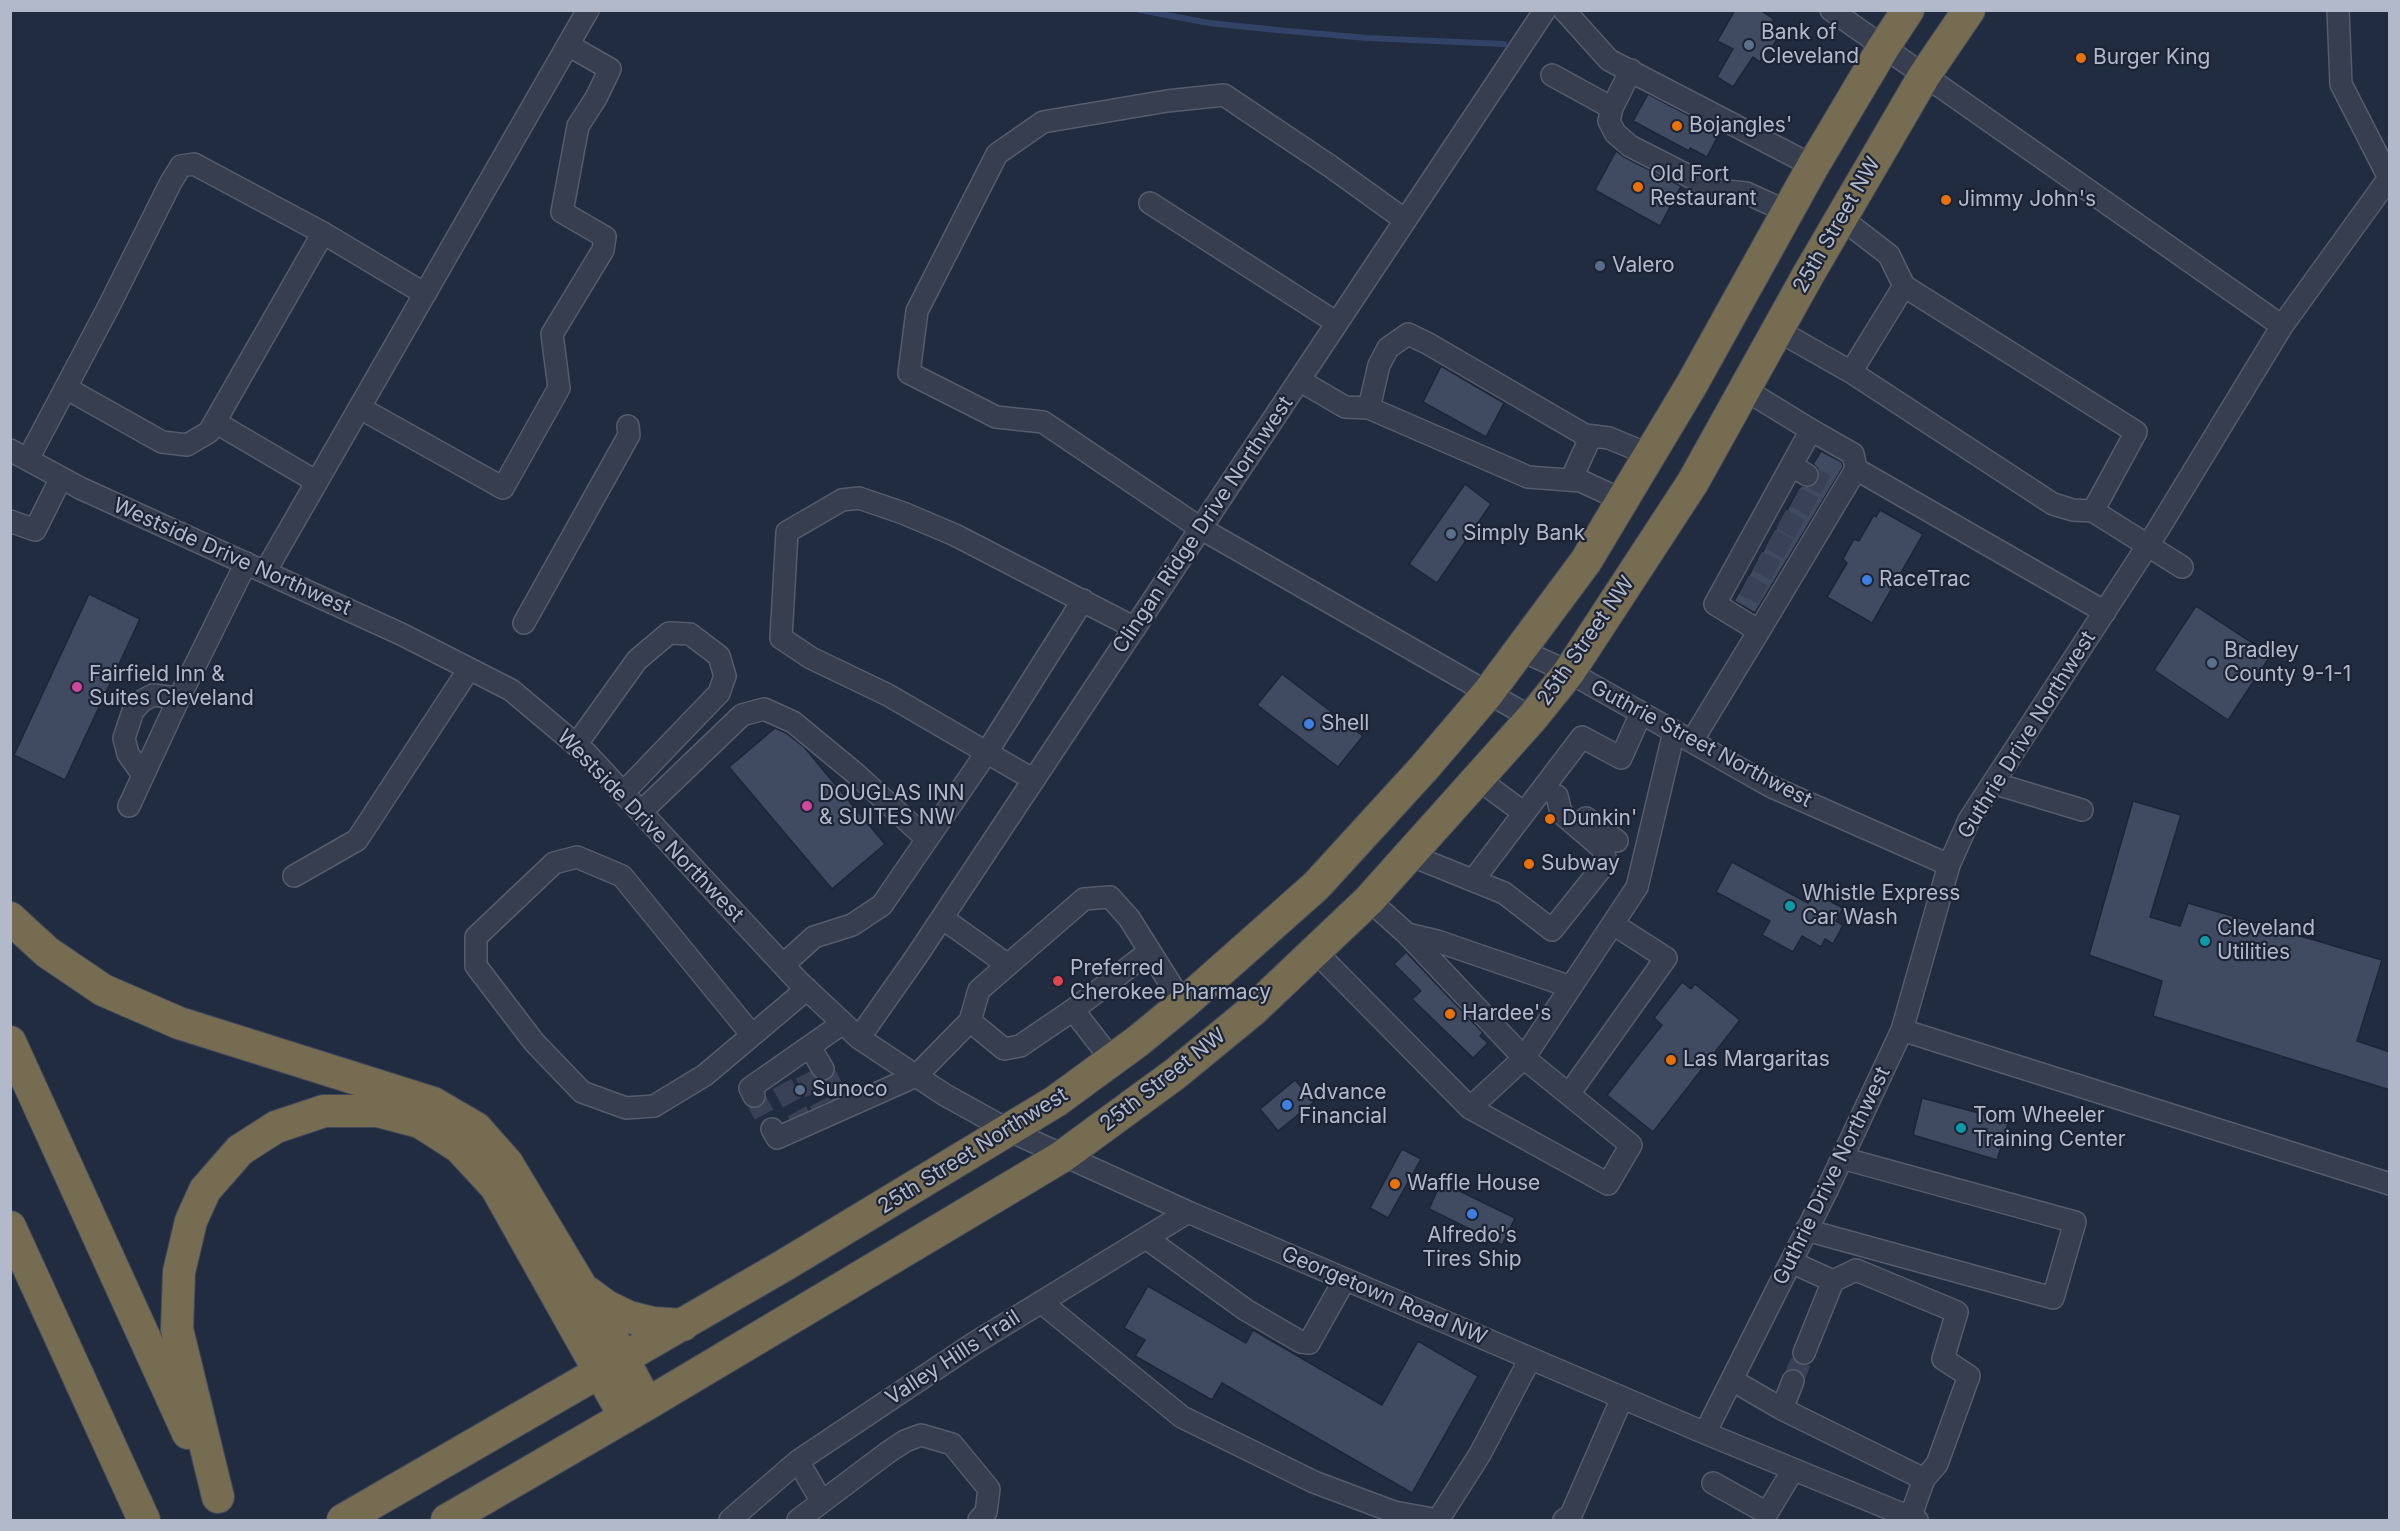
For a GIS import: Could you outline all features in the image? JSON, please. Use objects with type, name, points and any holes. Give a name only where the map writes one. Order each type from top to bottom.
[{"type":"highway","points":[[1488,693],[1586,561],[1692,384],[1814,166],[1883,48],[1908,10]]},
{"type":"highway","name":"25th Street NW","points":[[1063,1156],[1175,1074],[1253,1010],[1369,900],[1532,718],[1569,672],[1693,482],[1777,330],[1924,76],[1969,10]]},
{"type":"highway","name":"25th Street Northwest","points":[[343,1521],[683,1325],[1010,1131],[1056,1101],[1183,1004],[1316,886],[1424,768],[1488,693]]},
{"type":"highway","points":[[10,918],[46,952],[103,990],[179,1023],[433,1103],[476,1128],[507,1163],[583,1289],[611,1367]]},
{"type":"highway","points":[[10,1042],[223,1509]]},
{"type":"highway","points":[[223,1509],[177,1329],[179,1272],[191,1221],[206,1190],[240,1150],[276,1127],[324,1111],[378,1111],[420,1122],[459,1147],[496,1187],[611,1367],[636,1411]]},
{"type":"highway","points":[[447,1521],[1063,1156]]},
{"type":"highway","points":[[10,1227],[144,1521]]},
{"type":"highway","points":[[583,1289],[606,1306],[629,1317],[653,1323],[683,1325]]},
{"type":"street","points":[[265,572],[588,10]]},
{"type":"street","name":"Clingan Ridge Drive Northwest","points":[[859,1038],[942,918],[1545,10]]},
{"type":"street","points":[[1564,10],[1609,60],[1629,75],[1814,166]]},
{"type":"street","points":[[1831,10],[2282,326]]},
{"type":"street","points":[[2338,10],[2341,84],[2390,178]]},
{"type":"street","points":[[360,408],[503,488],[559,388],[552,334],[603,250],[605,237],[562,212],[578,126],[596,98],[610,69],[568,45]]},
{"type":"street","points":[[1552,75],[1612,108]]},
{"type":"street","points":[[1629,75],[1612,108],[1609,121],[1615,133],[1630,146],[1716,190],[1746,193],[1788,212]]},
{"type":"street","points":[[1629,75],[1631,91],[1622,111],[1620,121],[1622,130],[1684,166],[1690,177]]},
{"type":"street","points":[[1406,220],[1330,165],[1224,95],[1167,101],[1043,122],[997,154],[917,311],[909,373],[996,417],[1043,422],[1200,528],[1532,718]]},
{"type":"street","points":[[19,454],[66,388],[181,166],[194,164],[322,233],[425,294]]},
{"type":"street","name":"Guthrie Drive Northwest","points":[[1705,1433],[1842,1158],[1902,1030],[1949,865],[1969,820],[2148,545],[2282,326],[2390,178]]},
{"type":"street","points":[[1150,203],[1337,323]]},
{"type":"street","points":[[1841,218],[1889,255],[1904,286],[2136,432],[2093,511]]},
{"type":"street","points":[[66,388],[162,442],[187,444],[209,432],[322,233]]},
{"type":"street","points":[[1851,372],[1904,286]]},
{"type":"street","points":[[1777,330],[1851,372],[2053,504],[2073,510],[2093,511],[2182,567]]},
{"type":"street","points":[[1369,408],[1379,365],[1388,348],[1408,334],[1585,435],[1609,438],[1650,455]]},
{"type":"street","points":[[1299,380],[1345,407],[1369,408],[1528,477],[1581,481],[1622,500]]},
{"type":"street","points":[[1744,389],[1853,454],[1856,469],[2105,612]]},
{"type":"street","points":[[215,422],[317,482]]},
{"type":"street","points":[[524,623],[629,435],[628,426]]},
{"type":"street","points":[[1759,631],[1715,604],[1737,581],[1787,492],[1799,470],[1812,430]]},
{"type":"street","points":[[1571,480],[1591,436]]},
{"type":"street","name":"Westside Drive Northwest","points":[[19,454],[80,489],[401,634],[511,690],[576,745],[783,965],[859,1038],[945,1095],[1010,1131],[1063,1156]]},
{"type":"street","points":[[1470,1108],[1524,1058],[1637,887],[1649,838],[1683,736],[1759,631],[1773,599],[1810,534],[1836,491],[1856,469]]},
{"type":"street","points":[[10,520],[35,530],[62,478]]},
{"type":"street","points":[[1034,780],[888,695],[811,658],[781,638],[787,532],[842,500],[859,498],[903,513],[955,535],[1135,628]]},
{"type":"street","points":[[129,806],[179,698],[246,564]]},
{"type":"street","points":[[783,965],[814,937],[852,925],[882,905],[987,752],[1083,600]]},
{"type":"street","points":[[576,745],[638,660],[669,633],[690,634],[718,657],[725,676],[719,693],[623,794]]},
{"type":"street","name":"Guthrie Street Northwest","points":[[1520,650],[1569,672],[1772,787],[1949,865]]},
{"type":"street","points":[[294,876],[357,840],[470,669]]},
{"type":"street","points":[[144,775],[128,754],[124,738],[133,711],[142,700],[153,695],[179,698]]},
{"type":"street","points":[[641,812],[742,716],[764,709],[792,722],[856,774],[927,839]]},
{"type":"street","points":[[1474,879],[1524,813],[1551,791],[1582,737],[1621,758],[1641,713]]},
{"type":"street","points":[[1478,779],[1524,813]]},
{"type":"street","points":[[1993,783],[2082,810]]},
{"type":"street","points":[[1551,791],[1610,844]]},
{"type":"street","points":[[1610,844],[1649,838]]},
{"type":"street","points":[[1410,855],[1504,893],[1552,930],[1600,870],[1610,844]]},
{"type":"street","points":[[752,1035],[622,876],[577,857],[554,863],[476,937],[476,966],[534,1042],[582,1092],[626,1108],[654,1106],[705,1075],[807,989]]},
{"type":"street","points":[[772,1129],[777,1138],[803,1121],[832,1107],[916,1076],[970,1021],[979,990],[1084,899],[1110,897],[1130,918],[1183,1004]]},
{"type":"street","points":[[1315,951],[1470,1108],[1608,1184],[1631,1145],[1524,1058],[1407,934],[1369,900]]},
{"type":"street","points":[[942,918],[1008,965]]},
{"type":"street","points":[[1569,1094],[1666,958],[1613,924]]},
{"type":"street","points":[[1407,934],[1437,941],[1571,987]]},
{"type":"street","points":[[970,1021],[1004,1049],[1020,1046],[1150,951]]},
{"type":"street","points":[[1072,1010],[1112,1060]]},
{"type":"street","points":[[754,1096],[750,1088],[779,1077],[808,1062],[843,1023]]},
{"type":"street","points":[[1902,1030],[2390,1184]]},
{"type":"street","name":"Georgetown Road NW","points":[[1063,1156],[1530,1359],[1913,1519]]},
{"type":"street","points":[[1806,1230],[2053,1298],[2075,1222],[1842,1158]]},
{"type":"street","name":"Valley Hills Trail","points":[[738,1518],[798,1461],[973,1344],[1188,1212]]},
{"type":"street","points":[[1146,1238],[1246,1310],[1301,1342],[1309,1343],[1345,1279]]},
{"type":"street","points":[[1791,1262],[1833,1281]]},
{"type":"street","points":[[1804,1353],[1833,1281],[1856,1270],[1958,1312],[1942,1359],[1969,1376],[1937,1464],[1924,1479],[1913,1519]]},
{"type":"street","points":[[1041,1302],[1182,1417],[1314,1482],[1394,1512],[1438,1521],[1480,1454],[1530,1359]]},
{"type":"street","points":[[1732,1380],[1782,1409],[1924,1479]]},
{"type":"street","points":[[1782,1409],[1793,1382]]},
{"type":"street","points":[[1564,1521],[1572,1515],[1622,1398]]},
{"type":"street","points":[[798,1521],[905,1441],[921,1435],[952,1444],[989,1489],[986,1512],[980,1521]]},
{"type":"street","points":[[798,1461],[822,1502]]},
{"type":"street","points":[[1713,1482],[1766,1518],[1793,1470]]},
{"type":"building","name":"Bank of Cleveland","points":[[1735,10],[1760,10],[1774,19],[1768,28],[1779,35],[1769,53],[1767,51],[1760,62],[1753,57],[1733,87],[1717,77],[1733,49],[1717,41]]},
{"type":"building","name":"Bojangles'","points":[[1648,94],[1720,132],[1707,157],[1690,148],[1689,151],[1633,121]]},
{"type":"building","name":"Old Fort Restaurant","points":[[1616,151],[1681,186],[1660,226],[1595,190]]},
{"type":"building","points":[[1441,366],[1504,403],[1486,437],[1423,402]]},
{"type":"building","points":[[1821,451],[1842,462],[1843,467],[1755,613],[1734,601],[1801,486],[1813,486],[1818,481],[1818,469],[1813,464]]},
{"type":"building","name":"Simply Bank","points":[[1465,484],[1491,504],[1437,583],[1409,564]]},
{"type":"building","name":"RaceTrac","points":[[1880,510],[1923,534],[1872,623],[1827,597],[1847,563],[1843,559],[1854,539],[1859,541],[1874,515],[1876,517]]},
{"type":"building","name":"Fairfield Inn & Suites Cleveland","points":[[89,594],[140,619],[65,780],[14,755]]},
{"type":"building","name":"Bradley County 9-1-1","points":[[2196,606],[2271,655],[2228,720],[2154,670]]},
{"type":"building","points":[[1282,674],[1363,736],[1338,767],[1257,705]]},
{"type":"building","name":"DOUGLAS INN & SUITES NW","points":[[775,728],[786,733],[804,747],[885,844],[832,889],[729,767]]},
{"type":"building","name":"Cleveland Utilities","points":[[2133,801],[2181,815],[2150,917],[2180,926],[2188,903],[2382,960],[2357,1041],[2390,1052],[2390,1090],[2153,1016],[2162,981],[2089,955]]},
{"type":"building","name":"Whistle Express Car Wash","points":[[1732,862],[1808,903],[1813,892],[1843,908],[1836,921],[1843,925],[1833,944],[1825,939],[1821,947],[1802,936],[1793,952],[1762,935],[1770,921],[1716,892]]},
{"type":"building","name":"Hardee's","points":[[1406,952],[1483,1033],[1480,1036],[1488,1043],[1473,1058],[1412,999],[1421,991],[1394,964]]},
{"type":"building","name":"Las Margaritas","points":[[1682,982],[1691,989],[1695,984],[1740,1020],[1653,1132],[1607,1095],[1662,1025],[1654,1018]]},
{"type":"building","name":"Advance Financial","points":[[1295,1080],[1314,1102],[1278,1131],[1260,1109]]},
{"type":"building","name":"Tom Wheeler Training Center","points":[[1922,1098],[2009,1121],[1997,1160],[1913,1135]]},
{"type":"building","name":"Waffle House","points":[[1402,1149],[1421,1159],[1388,1218],[1370,1208]]},
{"type":"building","name":"Alfredo's Tires Ship","points":[[1441,1182],[1515,1218],[1502,1245],[1429,1209]]},
{"type":"building","points":[[1148,1286],[1246,1343],[1253,1330],[1382,1405],[1418,1341],[1478,1376],[1412,1493],[1222,1383],[1212,1400],[1135,1356],[1145,1340],[1124,1328]]},
{"type":"waterway","points":[[1140,10],[1209,23],[1277,30],[1367,38],[1504,44]]},
{"type":"tunnel","points":[[1807,475],[1831,488]]},
{"type":"tunnel","points":[[1795,497],[1818,509]]},
{"type":"tunnel","points":[[1781,519],[1805,532]]},
{"type":"tunnel","points":[[1770,539],[1794,552]]},
{"type":"tunnel","points":[[1757,561],[1782,574]]},
{"type":"tunnel","points":[[1744,585],[1768,597]]},
{"type":"tunnel","points":[[823,1069],[838,1098]]},
{"type":"tunnel","points":[[805,1074],[821,1105]]},
{"type":"tunnel","points":[[782,1084],[800,1117]]},
{"type":"tunnel","points":[[754,1096],[772,1129]]},
{"type":"tunnel","points":[[1793,1381],[1804,1353]]},
{"type":"place","name":"Bank of Cleveland","points":[[1749,45]]},
{"type":"place","name":"Burger King","points":[[2081,58]]},
{"type":"place","name":"Bojangles'","points":[[1677,126]]},
{"type":"place","name":"Old Fort Restaurant","points":[[1638,187]]},
{"type":"place","name":"Jimmy John's","points":[[1946,200]]},
{"type":"place","name":"Valero","points":[[1600,266]]},
{"type":"place","name":"Simply Bank","points":[[1451,534]]},
{"type":"place","name":"RaceTrac","points":[[1867,580]]},
{"type":"place","name":"Bradley County 9-1-1","points":[[2212,663]]},
{"type":"place","name":"Fairfield Inn & Suites Cleveland","points":[[77,687]]},
{"type":"place","name":"Shell","points":[[1309,724]]},
{"type":"place","name":"DOUGLAS INN & SUITES NW","points":[[807,806]]},
{"type":"place","name":"Dunkin'","points":[[1550,819]]},
{"type":"place","name":"Subway","points":[[1529,864]]},
{"type":"place","name":"Whistle Express Car Wash","points":[[1790,906]]},
{"type":"place","name":"Cleveland Utilities","points":[[2205,941]]},
{"type":"place","name":"Preferred Cherokee Pharmacy","points":[[1058,981]]},
{"type":"place","name":"Hardee's","points":[[1450,1014]]},
{"type":"place","name":"Las Margaritas","points":[[1671,1060]]},
{"type":"place","name":"Sunoco","points":[[800,1090]]},
{"type":"place","name":"Advance Financial","points":[[1287,1105]]},
{"type":"place","name":"Tom Wheeler Training Center","points":[[1961,1128]]},
{"type":"place","name":"Waffle House","points":[[1395,1184]]},
{"type":"place","name":"Alfredo's Tires Ship","points":[[1472,1214]]}]
